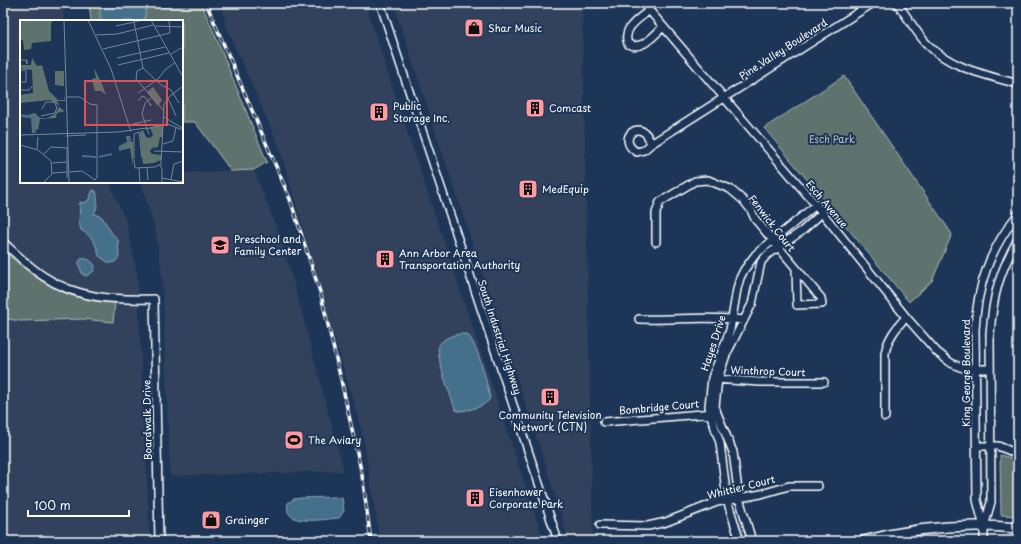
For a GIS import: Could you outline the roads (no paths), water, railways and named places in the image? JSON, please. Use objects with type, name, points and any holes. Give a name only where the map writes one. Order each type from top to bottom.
[{"type":"main road","points":[[863,541],[917,531],[984,527],[1018,528]]},
{"type":"street","name":"South Industrial Highway","points":[[380,3],[558,541]]},
{"type":"street","name":"Esch Avenue","points":[[643,3],[648,11],[816,205],[906,317],[937,352],[951,363],[960,367],[990,369]]},
{"type":"street","name":"Pine Valley Boulevard","points":[[651,144],[873,3]]},
{"type":"street","points":[[897,3],[926,43],[937,53],[955,64],[972,71],[1018,84]]},
{"type":"street","points":[[648,11],[626,32],[628,44],[639,46],[663,27]]},
{"type":"street","name":"Fenwick Court","points":[[656,242],[656,213],[660,202],[695,181],[708,180],[730,189],[743,200],[772,241],[821,298],[822,304],[797,305],[796,269]]},
{"type":"street","name":"Hayes Drive","points":[[740,541],[726,500],[720,443],[713,413],[715,379],[733,318],[740,278],[756,254],[816,205]]},
{"type":"street","name":"Hayes Drive","points":[[715,379],[752,304],[761,262],[767,255],[802,231],[822,213]]},
{"type":"street","name":"King George Boulevard","points":[[984,541],[984,527],[977,500],[975,369],[976,310],[986,267],[996,246],[1018,214]]},
{"type":"street","name":"King George Boulevard","points":[[984,527],[991,502],[990,334],[992,308],[998,282],[1006,261],[1018,239]]},
{"type":"street","name":"Boardwalk Drive","points":[[3,242],[27,264],[43,276],[60,285],[84,294],[106,298],[154,298],[159,541]]},
{"type":"street","points":[[885,417],[885,353],[891,335],[906,317]]},
{"type":"street","points":[[639,319],[733,318],[744,320]]},
{"type":"street","name":"Winthrop Court","points":[[715,379],[760,382],[824,382]]},
{"type":"street","name":"Hayes Drive","points":[[713,413],[733,452],[738,498],[752,541]]},
{"type":"street","name":"Bombridge Court","points":[[604,422],[713,413]]},
{"type":"street","points":[[976,446],[998,446],[1018,454]]},
{"type":"street","name":"Whittier Court","points":[[600,525],[654,525],[666,522],[717,502],[762,494],[789,486],[818,486]]},
{"type":"railway","points":[[206,3],[290,199],[321,295],[362,475],[371,541]]},
{"type":"place","name":"Shar Music","points":[[474,28]]},
{"type":"place","name":"Comcast","points":[[535,108]]},
{"type":"place","name":"Public Storage Inc.","points":[[379,112]]},
{"type":"place","name":"MedEquip","points":[[528,189]]},
{"type":"place","name":"Preschool and Family Center","points":[[220,245]]},
{"type":"place","name":"Ann Arbor Area Transportation Authority","points":[[385,259]]},
{"type":"place","name":"Community Television Network (CTN)","points":[[550,397]]},
{"type":"place","name":"The Aviary","points":[[294,440]]},
{"type":"place","name":"Eisenhower Corporate Park","points":[[475,498]]},
{"type":"place","name":"Grainger","points":[[211,520]]},
{"type":"park label","name":"Esch Park","points":[[832,139]]}]
